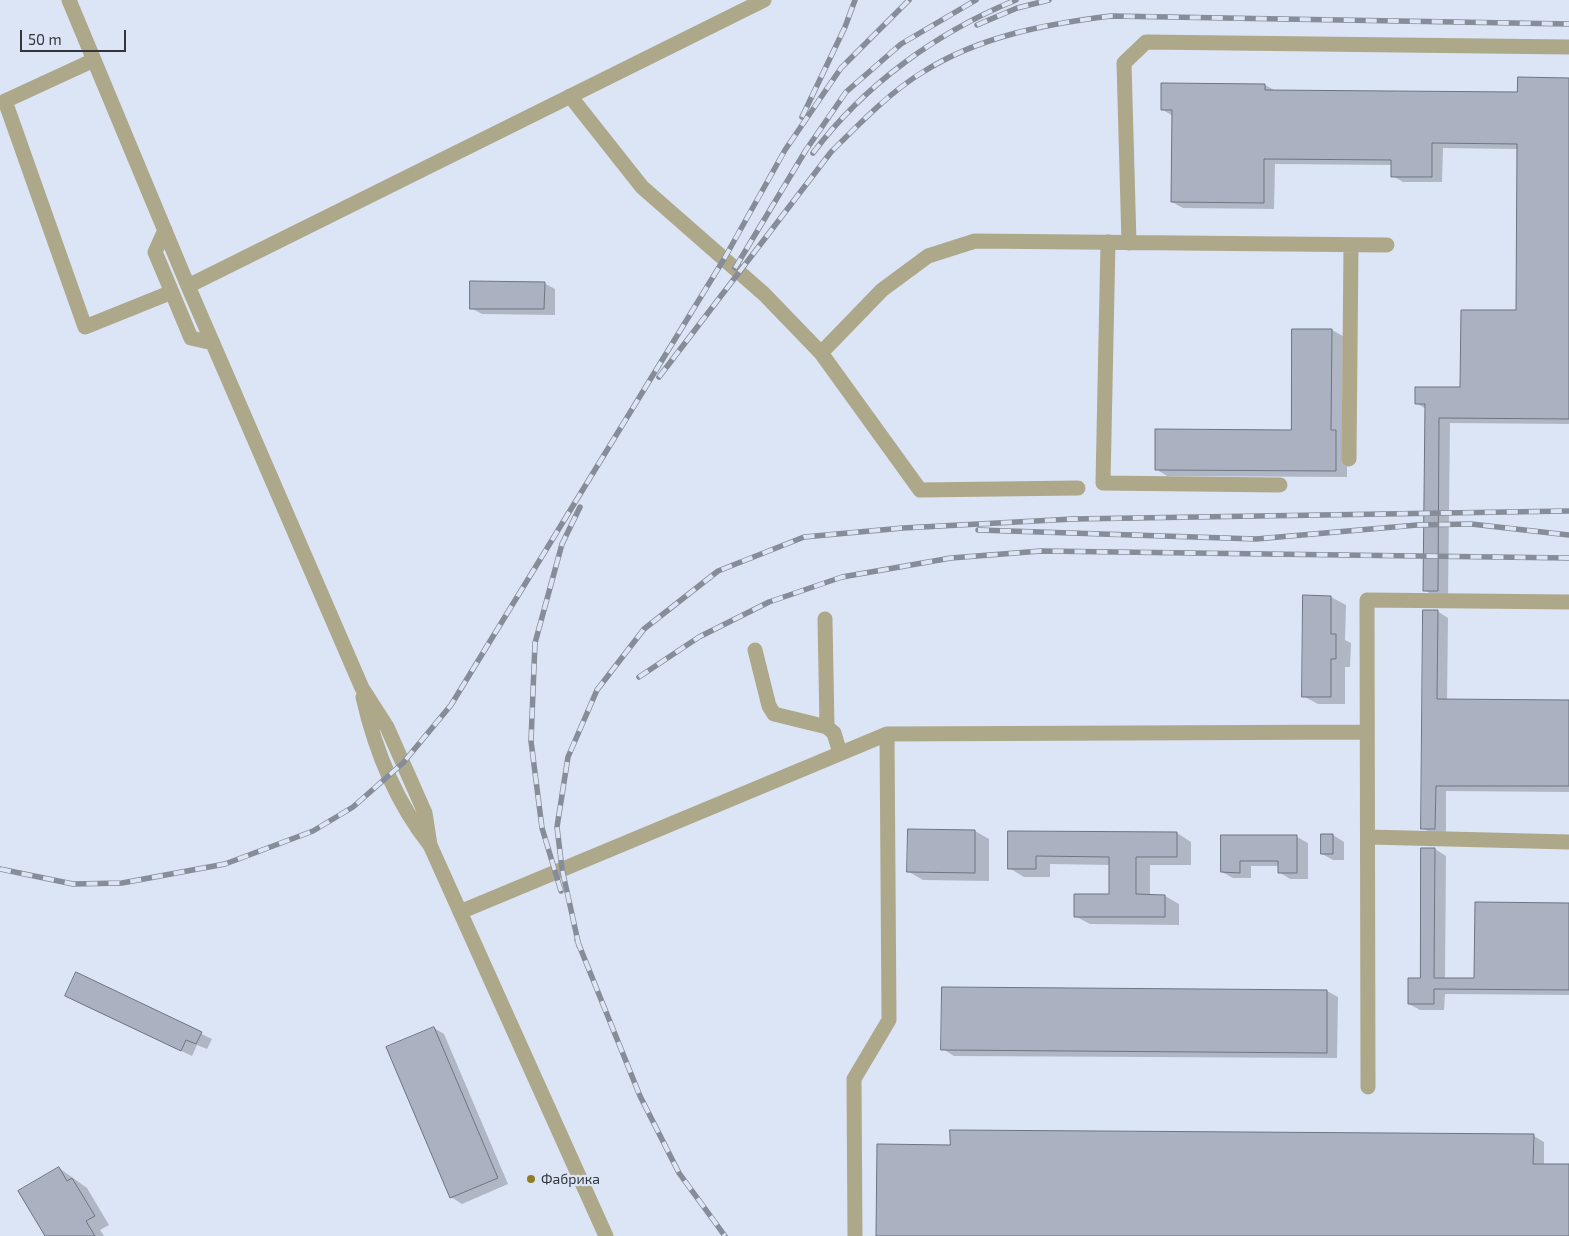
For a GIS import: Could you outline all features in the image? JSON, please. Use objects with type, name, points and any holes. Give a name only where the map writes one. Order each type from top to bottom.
[{"type":"street","points":[[69,0],[188,286],[362,688],[371,734],[410,819],[430,845],[606,1236]]},
{"type":"street","points":[[188,286],[764,0]]},
{"type":"street","points":[[1129,242],[1124,63],[1146,42],[1569,47]]},
{"type":"street","points":[[94,60],[6,101],[85,327],[172,292]]},
{"type":"street","points":[[570,96],[642,187],[764,294],[821,353],[920,490],[1078,488]]},
{"type":"street","points":[[165,230],[155,252],[191,338],[213,343]]},
{"type":"street","points":[[821,353],[882,290],[928,256],[975,241],[1387,245]]},
{"type":"street","points":[[1108,242],[1103,483],[1280,485]]},
{"type":"street","points":[[1350,459],[1351,245]]},
{"type":"street","points":[[1368,1087],[1368,600],[1569,602]]},
{"type":"street","points":[[825,620],[827,727]]},
{"type":"street","points":[[755,650],[770,706],[774,714],[827,727],[834,733],[840,754]]},
{"type":"street","points":[[460,912],[887,734],[1368,732]]},
{"type":"street","points":[[855,1236],[854,1079],[890,1020],[887,734]]},
{"type":"street","points":[[1368,837],[1569,842]]},
{"type":"building","points":[[1518,77],[1569,78],[1569,419],[1439,418],[1438,591],[1423,591],[1425,404],[1415,404],[1415,387],[1460,387],[1461,310],[1516,310],[1517,144],[1432,143],[1432,177],[1391,177],[1391,160],[1264,159],[1264,203],[1171,202],[1172,110],[1161,110],[1161,83],[1265,84],[1265,90],[1517,92]]},
{"type":"building","points":[[470,281],[545,282],[544,309],[470,309]]},
{"type":"building","points":[[1292,329],[1332,329],[1331,430],[1336,430],[1336,471],[1155,470],[1155,429],[1291,430]]},
{"type":"building","points":[[1303,595],[1331,596],[1331,634],[1336,634],[1336,659],[1331,659],[1331,697],[1302,697]]},
{"type":"building","points":[[1423,610],[1438,610],[1437,699],[1569,700],[1569,786],[1436,786],[1435,829],[1421,829]]},
{"type":"building","points":[[908,829],[975,830],[975,873],[907,872]]},
{"type":"building","points":[[1008,831],[1177,832],[1177,857],[1136,857],[1136,894],[1165,895],[1165,917],[1074,917],[1074,894],[1109,894],[1109,857],[1036,856],[1036,869],[1008,869]]},
{"type":"building","points":[[1321,834],[1333,834],[1333,854],[1321,854]]},
{"type":"building","points":[[1221,835],[1297,835],[1297,873],[1278,873],[1278,861],[1240,861],[1240,873],[1221,872]]},
{"type":"building","points":[[1421,848],[1435,848],[1434,978],[1474,978],[1475,902],[1569,903],[1569,990],[1434,989],[1434,1004],[1408,1004],[1408,978],[1420,978]]},
{"type":"building","points":[[76,972],[202,1032],[196,1044],[186,1040],[181,1051],[65,996]]},
{"type":"building","points":[[942,987],[1327,990],[1327,1053],[941,1050]]},
{"type":"building","points":[[434,1027],[498,1178],[450,1198],[386,1047]]},
{"type":"building","points":[[950,1130],[1534,1134],[1533,1164],[1569,1164],[1569,1236],[876,1236],[877,1144],[950,1145]]},
{"type":"building","points":[[59,1167],[67,1181],[72,1178],[95,1216],[86,1221],[95,1236],[45,1236],[18,1191]]},
{"type":"railway","points":[[802,117],[845,27],[855,0]]},
{"type":"railway","points":[[0,869],[73,884],[122,883],[225,864],[313,831],[353,807],[403,763],[451,705],[724,259],[785,150],[841,68],[909,0]]},
{"type":"railway","points":[[735,268],[806,150],[846,92],[901,44],[976,0]]},
{"type":"railway","points":[[813,153],[855,105],[904,63],[958,28],[1016,0]]},
{"type":"railway","points":[[977,25],[1017,8],[1049,0]]},
{"type":"railway","points":[[659,377],[831,152],[875,109],[899,89],[923,72],[967,49],[1038,28],[1111,16],[1569,24]]},
{"type":"railway","points":[[561,891],[542,828],[531,741],[535,643],[562,544],[580,507]]},
{"type":"railway","points":[[579,946],[562,869],[557,827],[568,757],[597,690],[644,629],[718,571],[804,537],[903,528],[1073,519],[1569,511]]},
{"type":"railway","points":[[978,530],[1256,539],[1417,525],[1471,524],[1569,535]]},
{"type":"railway","points":[[639,677],[699,637],[769,602],[842,577],[951,558],[1041,551],[1569,558]]},
{"type":"railway","points":[[577,940],[640,1096],[679,1173],[725,1236]]},
{"type":"place","name":"Фабрика","points":[[531,1179]]}]
